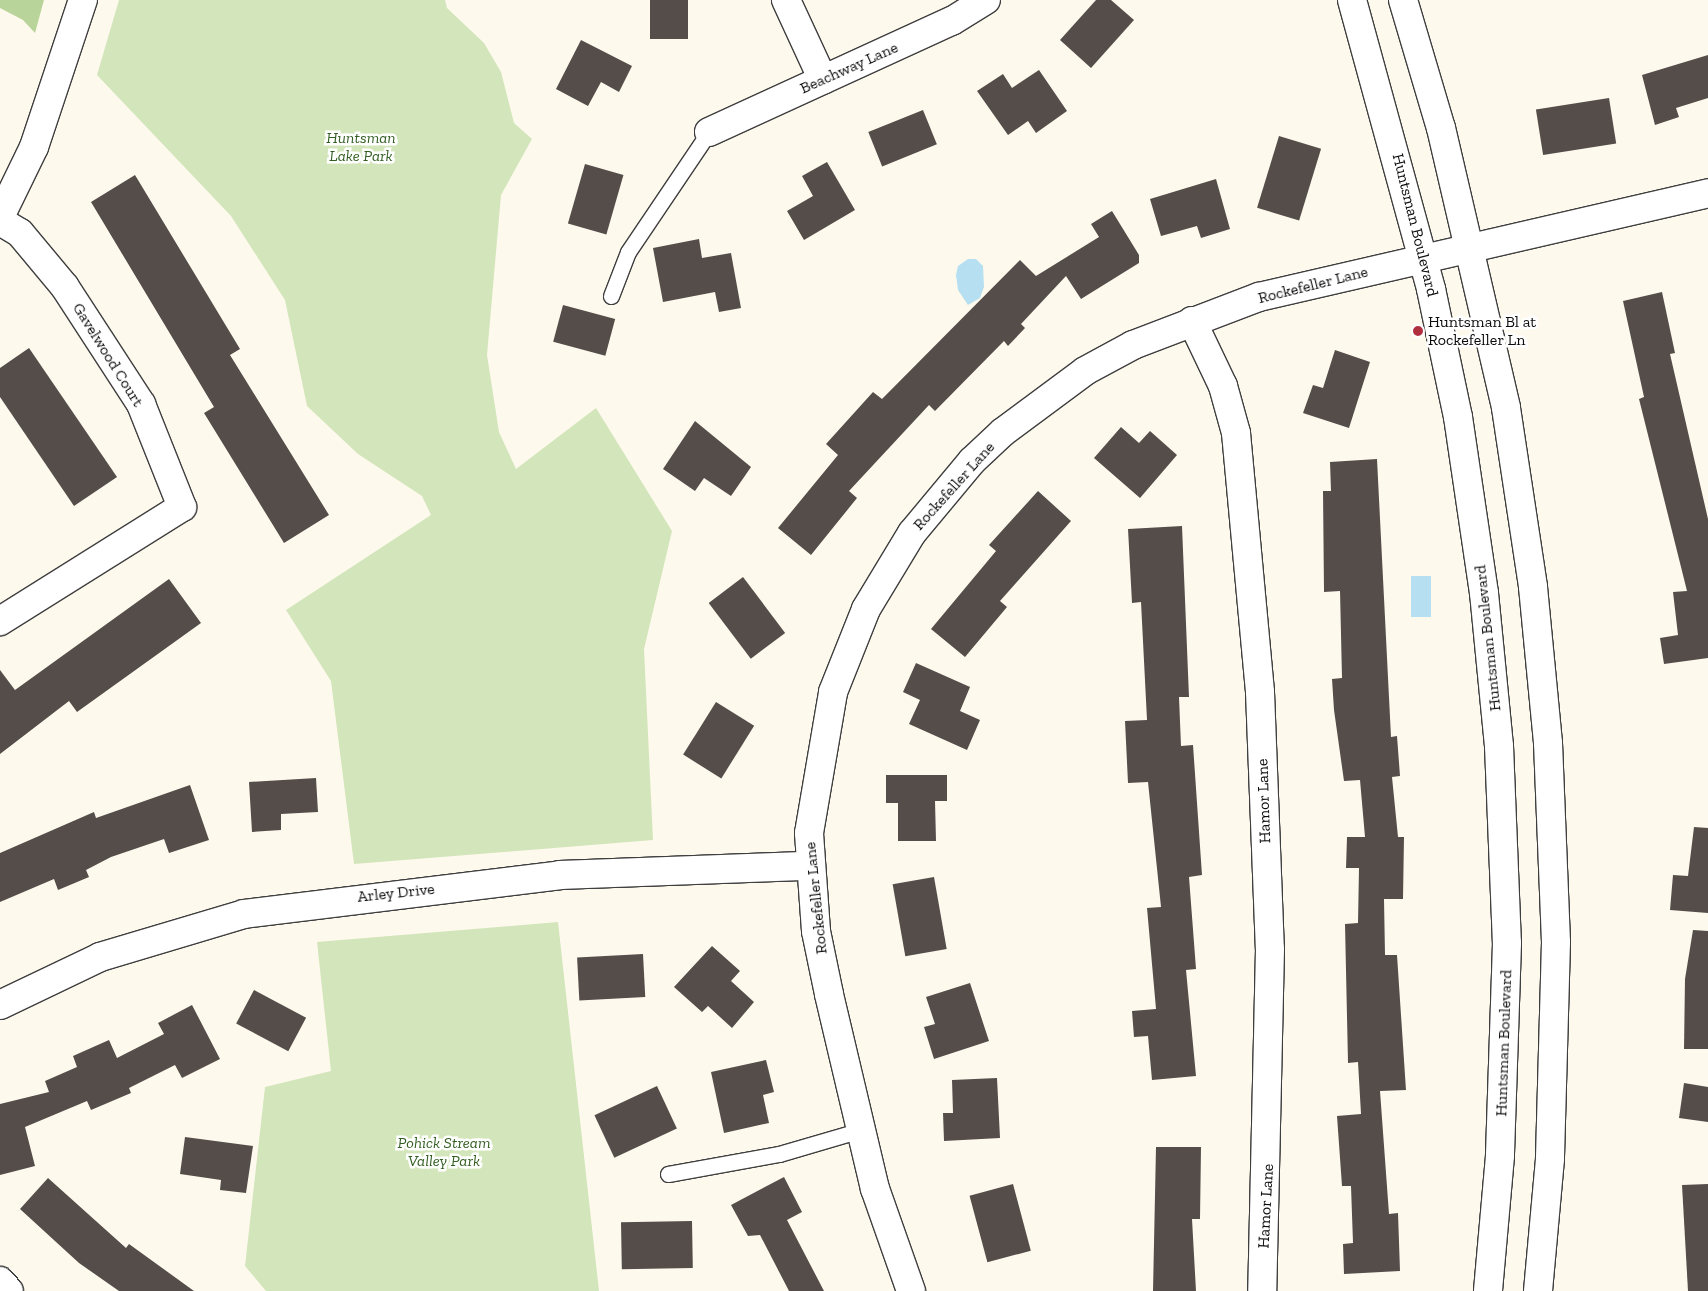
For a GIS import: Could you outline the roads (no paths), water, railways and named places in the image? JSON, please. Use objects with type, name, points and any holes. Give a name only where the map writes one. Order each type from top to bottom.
[{"type":"street","points":[[0,217],[34,147],[83,0]]},
{"type":"street","points":[[786,0],[823,80]]},
{"type":"street","name":"Beachway Lane","points":[[710,132],[952,21],[986,0]]},
{"type":"street","name":"Huntsman Boulevard","points":[[1352,0],[1423,258],[1458,417],[1484,593],[1499,746],[1507,943],[1500,1156],[1488,1291]]},
{"type":"street","points":[[1404,0],[1470,248],[1506,408],[1533,587],[1548,743],[1556,942],[1550,1159],[1538,1291]]},
{"type":"street","name":"Rockefeller Lane","points":[[911,1291],[891,1244],[861,1130],[818,940],[809,866],[812,806],[833,692],[866,609],[912,533],[972,460],[1039,402],[1133,345],[1259,297],[1708,194]]},
{"type":"street","name":"Gavelwood Court","points":[[0,221],[20,233],[65,287],[141,404],[182,507],[0,621]]},
{"type":"street","name":"Hamor Lane","points":[[1192,321],[1223,386],[1236,433],[1260,692],[1270,949],[1262,1291]]},
{"type":"street","name":"Arley Drive","points":[[0,1005],[48,980],[148,940],[254,912],[560,875],[809,866]]},
{"type":"street","points":[[0,1282],[9,1291]]},
{"type":"lane","points":[[611,296],[628,252],[710,132]]},
{"type":"lane","points":[[668,1174],[779,1154],[861,1130]]},
{"type":"water","points":[[968,259],[976,259],[983,266],[984,287],[980,298],[968,305],[958,290],[956,275],[958,266]]},
{"type":"water","points":[[1411,576],[1431,576],[1431,617],[1411,617]]},
{"type":"place","name":"Huntsman Bl at Rockefeller Ln","points":[[1418,331]]},
{"type":"park label","name":"Huntsman Lake Park","points":[[361,147]]},
{"type":"park label","name":"Pohick Stream Valley Park","points":[[444,1152]]}]
